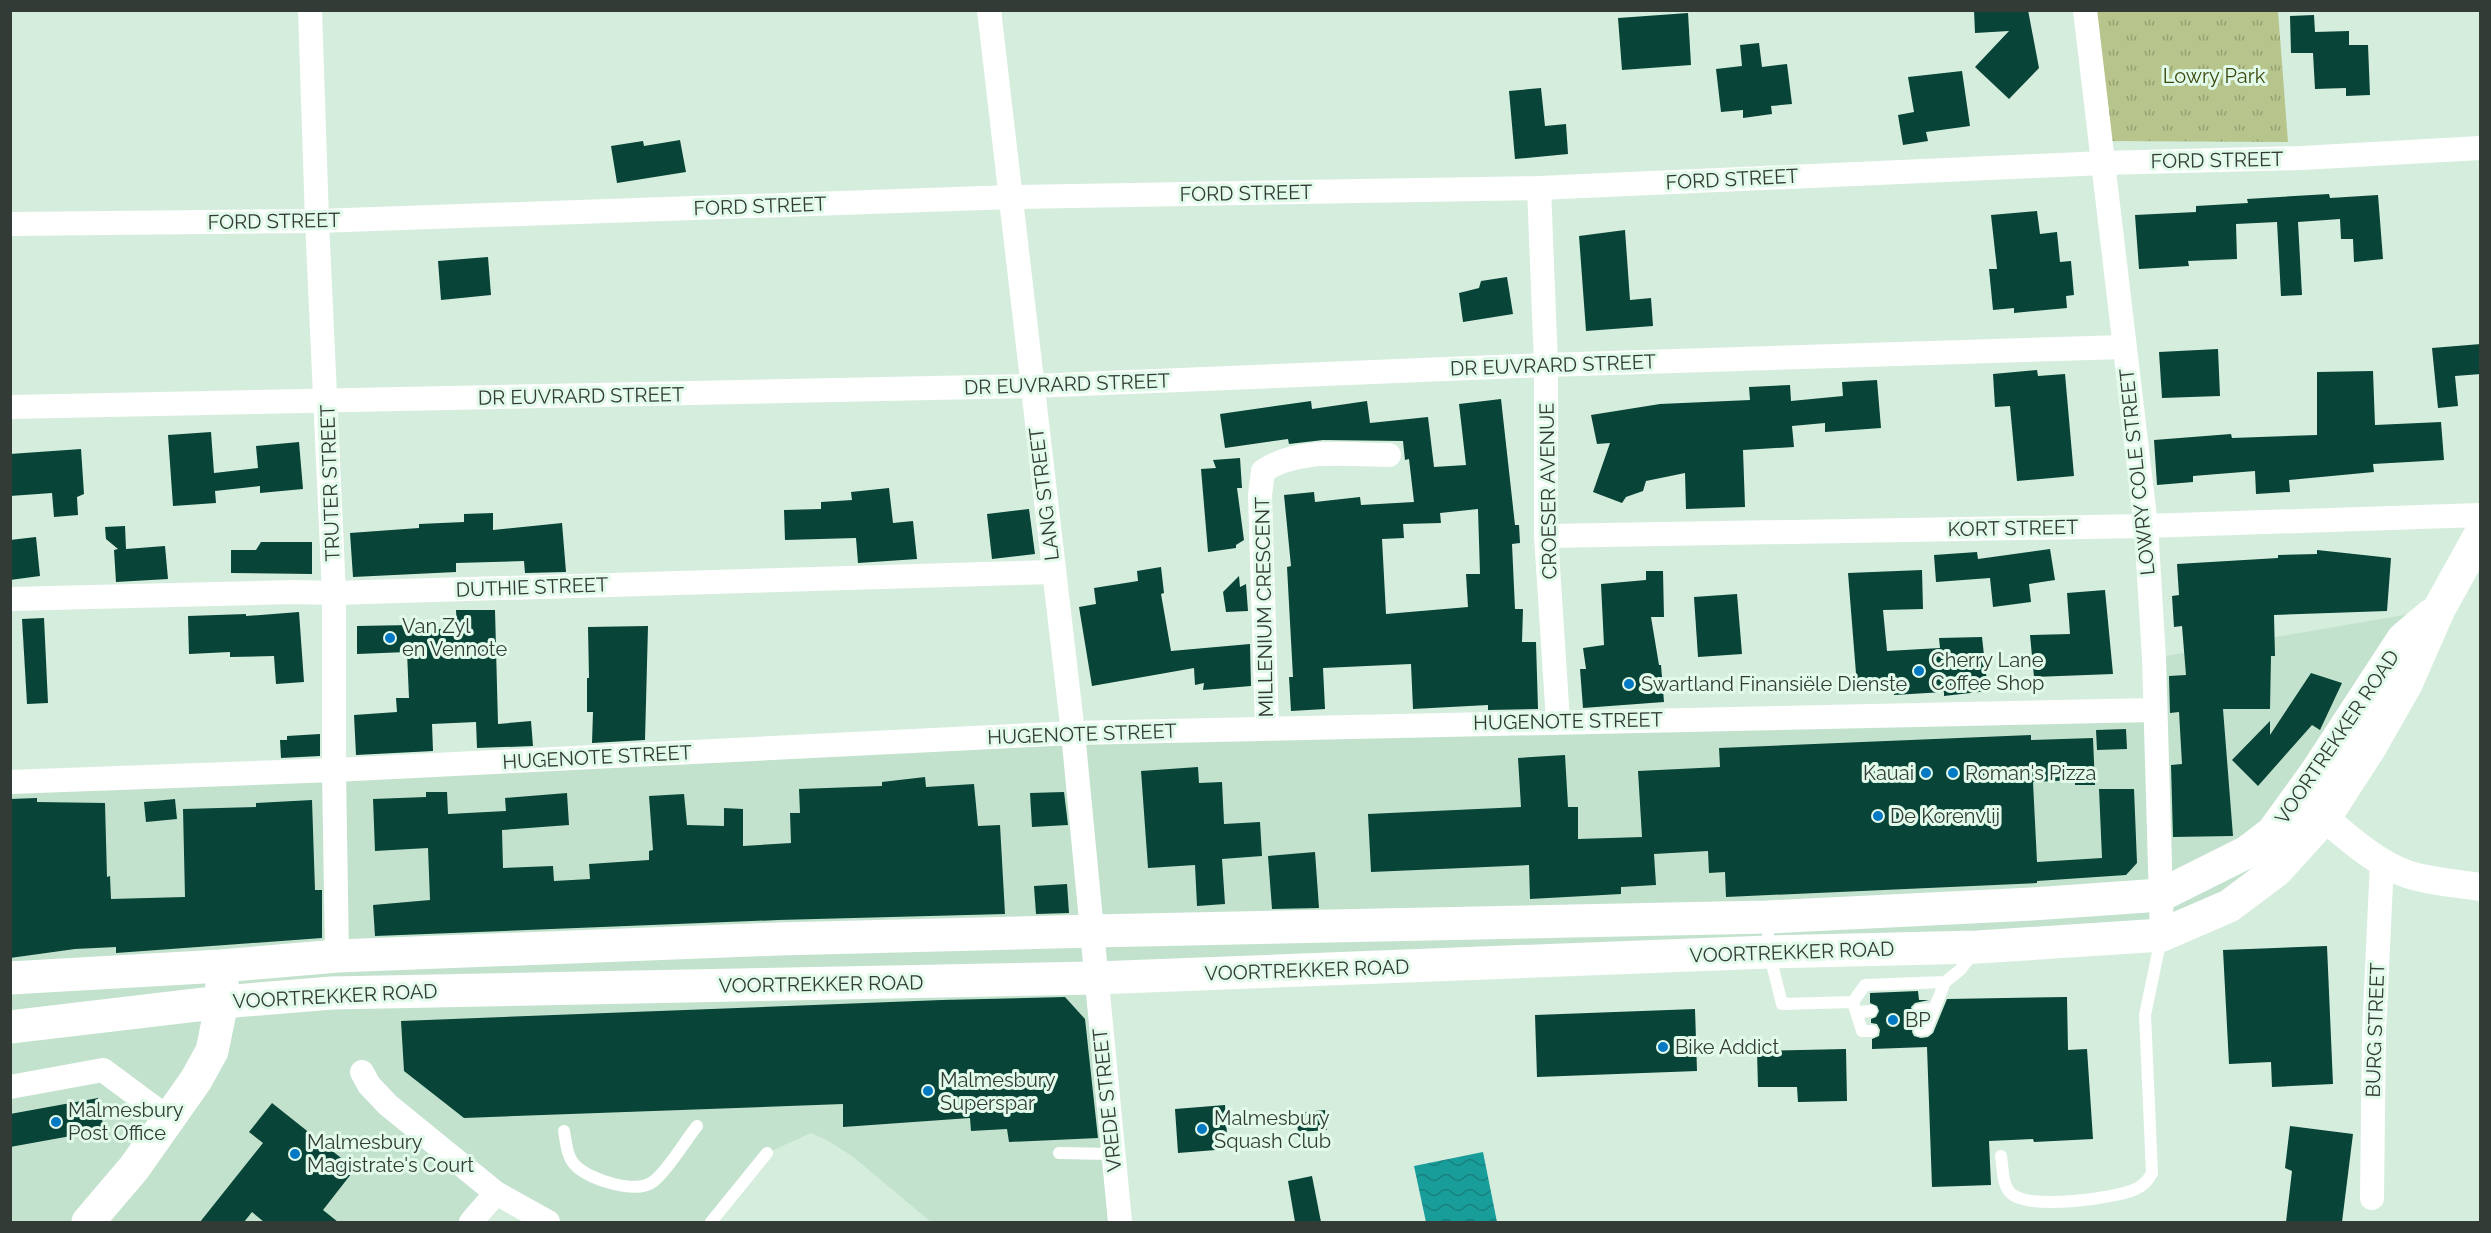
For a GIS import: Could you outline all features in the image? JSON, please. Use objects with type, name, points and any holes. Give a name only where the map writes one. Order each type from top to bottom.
[{"type":"main road","name":"VOORTREKKER ROAD","points":[[10,1027],[222,1002],[332,993],[1095,978],[1769,952],[1978,947],[2162,935],[2229,906],[2277,870],[2325,818],[2369,749],[2406,684],[2439,609],[2481,535]]},
{"type":"main road","name":"VOORTREKKER ROAD","points":[[10,978],[221,966],[338,956],[778,939],[1767,917],[2161,895],[2247,852],[2273,832],[2299,797],[2403,639],[2439,609]]},
{"type":"main road","points":[[88,1222],[134,1168],[196,1080],[213,1051],[222,1002],[221,966]]},
{"type":"street","name":"TRUTER STREET","points":[[310,10],[334,593],[334,770],[338,956]]},
{"type":"street","name":"LANG STREET","points":[[989,10],[1073,733],[1093,931],[1095,978]]},
{"type":"street","name":"LOWRY COLE STREET","points":[[2085,10],[2123,347],[2146,526],[2154,658],[2162,935]]},
{"type":"street","name":"FORD STREET","points":[[10,224],[317,220],[1012,197],[1539,188],[2103,163],[2302,158],[2481,148]]},
{"type":"street","name":"CROESER AVENUE","points":[[1539,188],[1546,365],[1546,536],[1558,721]]},
{"type":"street","name":"DR EUVRARD STREET","points":[[10,407],[1032,386],[1546,365],[2123,347]]},
{"type":"street","name":"MILLENIUM CRESCENT","points":[[1267,728],[1260,495],[1263,471],[1284,459],[1312,454],[1389,455]]},
{"type":"street","name":"KORT STREET","points":[[1546,536],[2146,526],[2481,515]]},
{"type":"street","name":"DUTHIE STREET","points":[[10,599],[282,592],[334,593],[1053,572]]},
{"type":"street","name":"HUGENOTE STREET","points":[[10,782],[334,770],[1073,733],[2155,710]]},
{"type":"street","points":[[2299,797],[2382,862],[2425,879],[2481,886]]},
{"type":"street","name":"BURG STREET","points":[[2372,1198],[2374,1033],[2382,862]]},
{"type":"street","name":"VREDE STREET","points":[[1095,978],[1120,1222]]},
{"type":"street","points":[[10,1087],[103,1070],[169,1119]]},
{"type":"street","points":[[362,1072],[369,1085],[388,1105],[496,1193],[548,1222]]},
{"type":"street","points":[[471,1222],[496,1193]]},
{"type":"lane","points":[[1767,917],[1769,952],[1782,1004],[1854,1007],[1871,1011]]},
{"type":"lane","points":[[2001,1156],[2006,1186],[2011,1194],[2023,1200],[2038,1202],[2115,1196],[2146,1183],[2152,1173],[2145,1015],[2162,935]]},
{"type":"lane","points":[[1920,1030],[1926,1029],[1945,982],[1960,970],[1978,947]]},
{"type":"lane","points":[[1872,1031],[1862,1031],[1854,1007],[1865,985],[1945,982]]},
{"type":"lane","points":[[1919,1010],[1934,1009]]},
{"type":"lane","points":[[564,1131],[570,1156],[576,1167],[617,1186],[643,1187],[654,1181],[697,1126]]},
{"type":"lane","points":[[711,1222],[767,1153]]},
{"type":"lane","points":[[1059,1153],[1112,1154]]},
{"type":"shaded area","points":[[2439,609],[2345,788],[2195,922],[1096,978],[1120,1222],[931,1222],[852,1156],[811,1133],[767,1153],[711,1222],[548,1222],[496,1193],[471,1222],[11,1222],[10,782],[1073,733],[2154,710],[2154,658]]},
{"type":"green space","name":"Lowry Park","points":[[2087,11],[2278,11],[2288,142],[2102,141]]},
{"type":"water","points":[[1483,1152],[1497,1222],[1426,1222],[1414,1166]]},
{"type":"building","points":[[1974,10],[2028,10],[2039,68],[2009,99],[1975,67],[2009,31],[1975,33]]},
{"type":"building","points":[[1688,13],[1691,65],[1622,70],[1618,18]]},
{"type":"building","points":[[2314,15],[2315,32],[2349,31],[2349,45],[2368,45],[2370,95],[2346,96],[2346,88],[2315,89],[2313,53],[2291,53],[2290,16]]},
{"type":"building","points":[[1759,43],[1762,67],[1787,64],[1792,104],[1771,106],[1772,114],[1743,118],[1743,110],[1721,112],[1716,69],[1742,66],[1740,45]]},
{"type":"building","points":[[1962,71],[1970,126],[1926,132],[1928,141],[1903,145],[1898,115],[1914,112],[1908,77]]},
{"type":"building","points":[[1541,88],[1545,126],[1566,124],[1568,154],[1515,159],[1509,91]]},
{"type":"building","points":[[680,140],[686,172],[617,183],[611,146],[643,141],[644,146]]},
{"type":"building","points":[[2329,194],[2330,198],[2378,195],[2383,259],[2354,262],[2353,239],[2341,239],[2340,219],[2298,222],[2302,295],[2281,296],[2277,222],[2236,224],[2237,259],[2188,261],[2189,266],[2139,269],[2135,215],[2196,212],[2196,206],[2248,203],[2247,199]]},
{"type":"building","points":[[2037,211],[2040,234],[2057,232],[2060,262],[2071,261],[2074,295],[2066,296],[2067,308],[2014,313],[2014,308],[1993,310],[1989,269],[1997,269],[1991,215]]},
{"type":"building","points":[[1625,230],[1630,300],[1651,298],[1653,326],[1586,331],[1579,236]]},
{"type":"building","points":[[488,257],[491,295],[441,300],[438,261]]},
{"type":"building","points":[[1507,277],[1513,314],[1463,322],[1459,293],[1479,288],[1481,281]]},
{"type":"building","points":[[2481,344],[2481,374],[2455,376],[2458,406],[2438,408],[2432,348]]},
{"type":"building","points":[[2218,349],[2220,396],[2162,398],[2159,352]]},
{"type":"building","points":[[2037,370],[2038,376],[2065,374],[2074,476],[2017,481],[2010,406],[1995,407],[1993,374]]},
{"type":"building","points":[[2373,371],[2375,425],[2441,422],[2444,460],[2373,464],[2374,472],[2289,480],[2290,492],[2256,494],[2255,471],[2193,476],[2193,482],[2157,485],[2154,440],[2231,434],[2232,438],[2317,435],[2317,372]]},
{"type":"building","points":[[1877,380],[1881,428],[1825,432],[1825,423],[1792,426],[1794,447],[1743,450],[1745,507],[1686,509],[1685,473],[1646,481],[1643,491],[1626,497],[1622,503],[1593,492],[1610,443],[1597,444],[1591,415],[1660,404],[1750,400],[1749,387],[1790,385],[1791,401],[1843,396],[1842,382]]},
{"type":"building","points":[[1501,399],[1515,525],[1519,525],[1520,543],[1512,544],[1515,609],[1523,609],[1522,642],[1536,642],[1538,709],[1488,710],[1488,705],[1413,709],[1411,664],[1323,668],[1325,709],[1291,711],[1289,677],[1293,677],[1287,567],[1291,566],[1284,495],[1314,492],[1315,502],[1360,497],[1361,505],[1414,502],[1409,459],[1405,460],[1403,441],[1323,440],[1289,444],[1288,439],[1225,448],[1220,414],[1311,401],[1312,409],[1367,401],[1370,423],[1428,417],[1434,467],[1466,465],[1459,404]],"holes":[[[1478,509],[1480,574],[1466,574],[1468,607],[1386,614],[1382,539],[1404,538],[1403,524],[1441,523],[1440,513]]]},
{"type":"building","points":[[211,432],[214,473],[258,468],[256,446],[299,442],[303,489],[260,493],[260,486],[215,491],[216,503],[173,506],[168,435]]},
{"type":"building","points":[[81,449],[84,494],[77,497],[78,515],[54,517],[52,493],[10,496],[10,454]]},
{"type":"building","points":[[1240,458],[1242,488],[1237,488],[1244,540],[1236,545],[1236,548],[1208,552],[1201,469],[1216,468],[1213,460]]},
{"type":"building","points":[[889,488],[893,523],[913,521],[917,559],[858,563],[856,538],[785,540],[784,510],[821,509],[821,502],[852,500],[851,492]]},
{"type":"building","points":[[1029,509],[1035,554],[992,559],[987,514]]},
{"type":"building","points":[[493,513],[493,530],[562,523],[566,572],[525,573],[524,561],[456,563],[456,572],[353,577],[350,533],[419,528],[419,524],[464,522],[464,514]]},
{"type":"building","points":[[125,526],[126,549],[165,546],[168,579],[116,582],[114,550],[118,549],[106,539],[105,527]]},
{"type":"building","points":[[36,537],[40,576],[10,580],[10,540]]},
{"type":"building","points":[[261,542],[312,542],[312,574],[231,573],[231,550],[256,550]]},
{"type":"building","points":[[2050,549],[2055,580],[2029,584],[2031,602],[1993,607],[1990,578],[1936,582],[1934,555],[1977,552],[1978,559]]},
{"type":"building","points":[[2317,550],[2391,558],[2387,611],[2274,615],[2275,656],[2271,656],[2270,709],[2223,709],[2233,836],[2173,837],[2171,765],[2182,764],[2179,712],[2170,713],[2169,676],[2186,675],[2182,626],[2174,627],[2172,596],[2179,595],[2177,564],[2278,558],[2278,555],[2317,554]]},
{"type":"building","points":[[1161,567],[1164,593],[1161,594],[1171,651],[1250,644],[1251,686],[1203,690],[1204,683],[1195,685],[1194,668],[1092,686],[1079,607],[1096,604],[1094,588],[1138,581],[1137,571]]},
{"type":"building","points":[[1922,570],[1923,609],[1883,610],[1887,651],[1940,648],[1939,638],[1982,637],[1988,691],[1944,696],[1944,692],[1894,695],[1893,682],[1857,686],[1848,573]]},
{"type":"building","points":[[1646,571],[1663,571],[1664,617],[1651,617],[1659,665],[1661,665],[1664,702],[1583,708],[1580,669],[1586,669],[1583,648],[1604,645],[1601,584],[1646,580]]},
{"type":"building","points":[[1239,576],[1240,587],[1246,584],[1248,611],[1226,612],[1223,592]]},
{"type":"building","points":[[2105,590],[2113,674],[2034,677],[2030,635],[2070,634],[2067,593]]},
{"type":"building","points":[[1737,594],[1742,654],[1698,657],[1694,597]]},
{"type":"building","points":[[456,610],[495,610],[498,724],[531,721],[533,746],[477,748],[476,722],[432,724],[433,751],[356,755],[354,715],[397,712],[396,698],[409,698],[407,652],[357,654],[357,626],[411,625],[412,629],[457,629]]},
{"type":"building","points":[[299,612],[304,682],[276,684],[274,656],[230,657],[230,652],[189,654],[188,616],[246,614],[246,616]]},
{"type":"building","points":[[44,618],[48,703],[27,704],[22,619]]},
{"type":"building","points":[[648,626],[645,740],[592,743],[593,712],[587,712],[588,627]]},
{"type":"building","points":[[2311,673],[2342,683],[2320,730],[2312,725],[2258,786],[2232,760],[2270,721],[2270,735]]},
{"type":"building","points":[[2126,729],[2127,749],[2097,750],[2096,730]]},
{"type":"building","points":[[320,734],[320,756],[281,758],[280,740],[287,740],[287,736]]},
{"type":"building","points":[[2031,735],[2031,740],[2093,738],[2095,785],[2075,785],[2075,780],[2033,782],[2037,862],[2102,858],[2099,789],[2134,789],[2137,863],[2126,875],[2037,881],[2037,883],[1726,897],[1725,872],[1709,873],[1708,851],[1654,854],[1656,885],[1621,887],[1621,894],[1530,899],[1529,865],[1371,872],[1368,814],[1521,807],[1518,758],[1565,755],[1568,807],[1578,807],[1578,839],[1642,837],[1638,771],[1720,767],[1719,748]]},
{"type":"building","points":[[1198,767],[1199,783],[1222,782],[1224,824],[1260,822],[1262,856],[1222,859],[1225,904],[1197,906],[1195,865],[1148,868],[1141,771]]},
{"type":"building","points":[[925,777],[926,787],[974,784],[978,826],[1000,825],[1005,914],[778,920],[375,936],[373,905],[430,900],[428,848],[375,851],[373,799],[426,797],[426,792],[447,792],[448,814],[506,811],[505,798],[567,793],[569,825],[502,830],[503,868],[553,866],[554,881],[590,879],[589,864],[649,860],[649,851],[653,850],[649,796],[684,794],[687,825],[724,826],[724,808],[743,809],[743,846],[791,843],[790,813],[800,813],[799,789],[882,786],[882,782]]},
{"type":"building","points":[[1064,792],[1068,825],[1032,827],[1030,793]]},
{"type":"building","points":[[37,798],[37,802],[105,803],[107,877],[110,876],[111,899],[185,897],[183,809],[256,807],[256,803],[312,800],[315,890],[322,890],[322,938],[116,953],[116,947],[75,949],[10,958],[10,799]]},
{"type":"building","points":[[175,799],[177,819],[146,822],[144,802]]},
{"type":"building","points":[[1315,852],[1319,908],[1272,909],[1268,856]]},
{"type":"building","points":[[1067,884],[1069,913],[1036,914],[1034,886]]},
{"type":"building","points":[[2327,946],[2333,1084],[2272,1087],[2271,1062],[2229,1064],[2223,950]]},
{"type":"building","points":[[1918,991],[1919,1000],[1929,1000],[1915,1003],[1911,1007],[1913,1015],[1922,1018],[1913,1027],[1912,1032],[1914,1036],[1921,1038],[1933,1033],[1947,999],[2067,997],[2068,1050],[2087,1049],[2093,1139],[2034,1142],[2033,1139],[1989,1141],[1991,1185],[1932,1187],[1927,1047],[1872,1049],[1872,1039],[1879,1036],[1880,1030],[1877,1024],[1871,1023],[1871,1019],[1876,1017],[1879,1011],[1877,1006],[1870,1003],[1870,993]]},
{"type":"building","points":[[1065,997],[1085,1019],[1098,1138],[1009,1142],[1007,1129],[971,1131],[970,1118],[843,1127],[843,1104],[464,1118],[404,1071],[401,1021]]},
{"type":"building","points":[[1695,1009],[1697,1071],[1537,1077],[1535,1015]]},
{"type":"building","points":[[1846,1049],[1847,1101],[1798,1102],[1797,1087],[1758,1087],[1757,1051]]},
{"type":"building","name":"Malmesbury Post Office","points":[[98,1098],[104,1130],[10,1147],[10,1114]]},
{"type":"building","name":"Malmesbury Magistrate's Court","points":[[272,1103],[355,1169],[323,1210],[338,1222],[264,1222],[252,1212],[244,1222],[200,1222],[263,1143],[249,1132]]},
{"type":"building","name":"Malmesbury Squash Club","points":[[1225,1105],[1228,1149],[1178,1153],[1175,1109]]},
{"type":"building","points":[[1325,1110],[1327,1130],[1298,1132],[1296,1113]]},
{"type":"building","points":[[2290,1126],[2353,1134],[2342,1222],[2286,1222],[2292,1171],[2285,1168]]},
{"type":"building","points":[[1312,1176],[1321,1222],[1295,1222],[1288,1181]]},
{"type":"place","name":"Van Zyl en Vennote","points":[[390,638]]},
{"type":"place","name":"Cherry Lane Coffee Shop","points":[[1919,671]]},
{"type":"place","name":"Swartland Finansiële Dienste","points":[[1629,684]]},
{"type":"place","name":"Kauai","points":[[1926,773]]},
{"type":"place","name":"Roman's Pizza","points":[[1953,773]]},
{"type":"place","name":"De Korenvlij","points":[[1878,816]]},
{"type":"place","name":"BP","points":[[1893,1020]]},
{"type":"place","name":"Bike Addict","points":[[1663,1047]]},
{"type":"place","name":"Malmesbury Superspar","points":[[928,1091]]},
{"type":"place","name":"Malmesbury Post Office","points":[[56,1122]]},
{"type":"place","name":"Malmesbury Squash Club","points":[[1202,1129]]},
{"type":"place","name":"Malmesbury Magistrate's Court","points":[[295,1154]]}]
